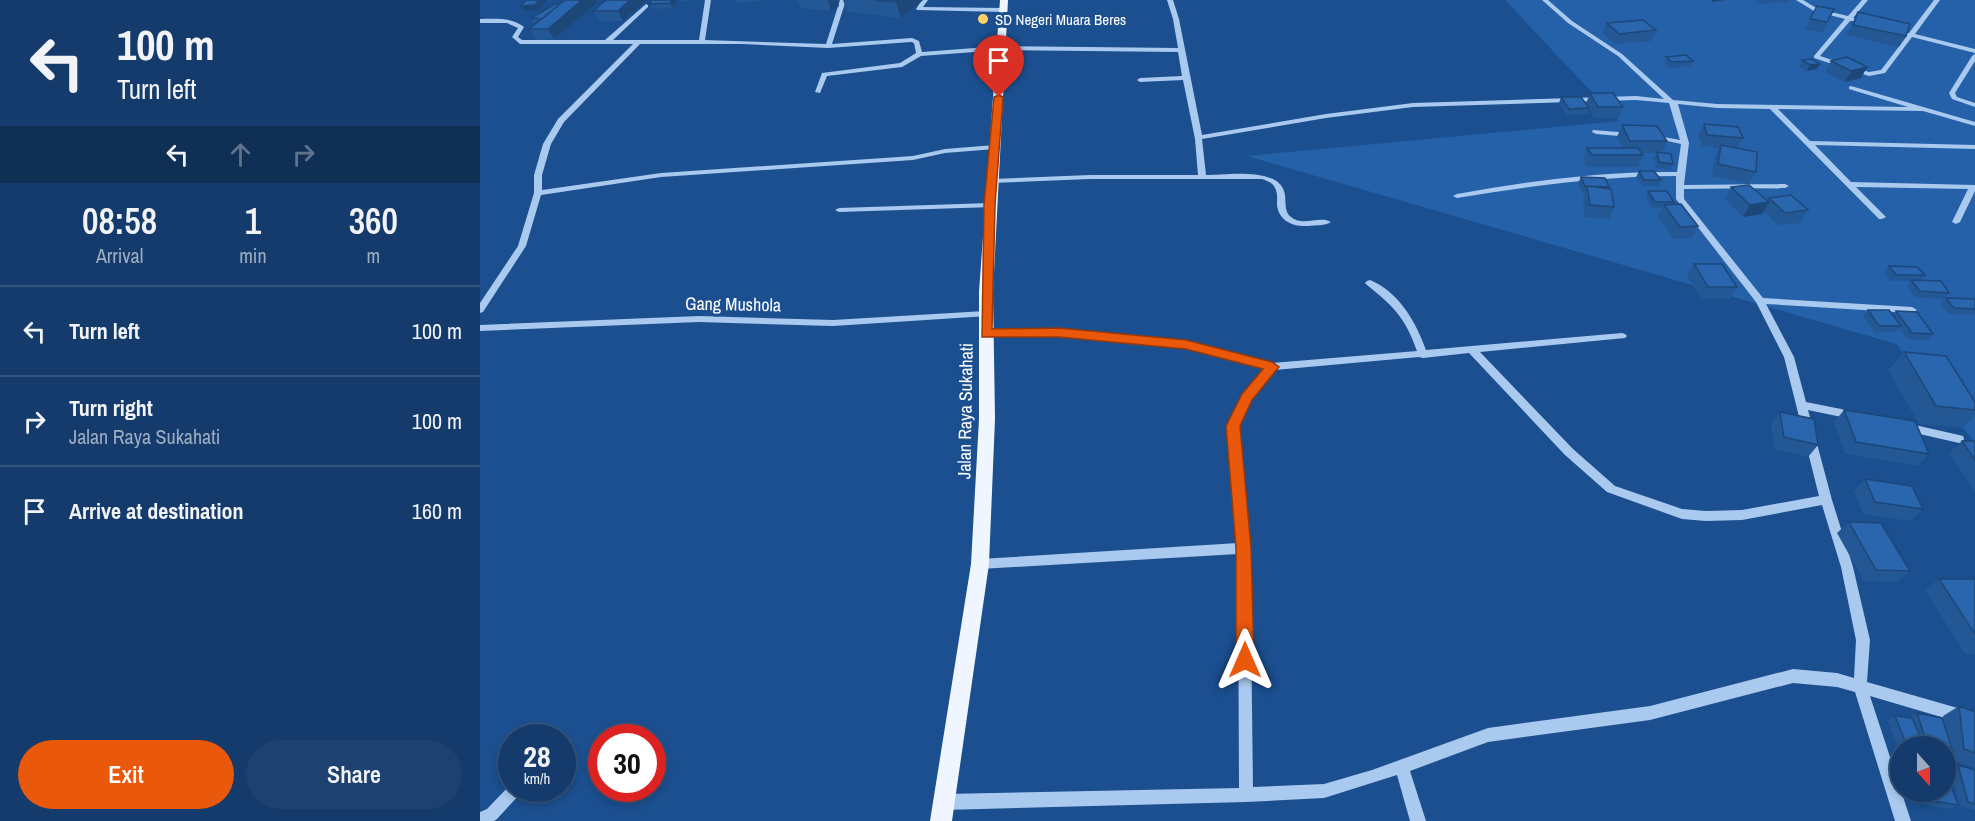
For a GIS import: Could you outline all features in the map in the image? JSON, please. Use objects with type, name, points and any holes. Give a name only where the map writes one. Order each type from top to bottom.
[{"type":"main road","name":"Jalan Raya Sukahati","points":[[941,821],[980,564],[987,419],[985,314],[1003,5]]},
{"type":"street","points":[[702,41],[708,0]]},
{"type":"street","points":[[828,46],[843,0]]},
{"type":"street","points":[[925,0],[919,9],[1003,5]]},
{"type":"street","points":[[1170,0],[1178,19],[1180,50],[1200,137],[1203,177]]},
{"type":"street","points":[[1545,0],[1570,22],[1628,62],[1674,104],[1685,143],[1680,174],[1680,199],[1760,301],[1790,357],[1826,500],[1847,567],[1863,640],[1860,687],[1903,821]]},
{"type":"street","points":[[1799,0],[1816,10],[1860,22]]},
{"type":"street","points":[[1865,0],[1816,57],[1828,63],[1878,75],[1883,72],[1937,0]]},
{"type":"street","points":[[606,43],[646,6]]},
{"type":"street","points":[[480,21],[513,22],[519,25],[521,27],[515,37],[520,42],[702,41],[828,46],[916,40],[919,54]]},
{"type":"street","points":[[1901,32],[1975,51]]},
{"type":"street","points":[[480,310],[522,246],[538,193],[538,175],[544,151],[561,121],[637,43]]},
{"type":"street","points":[[818,92],[824,74],[902,65],[919,54],[1001,48],[1180,50]]},
{"type":"street","points":[[1975,56],[1952,93],[1954,98],[1975,105]]},
{"type":"street","points":[[1140,81],[1186,78]]},
{"type":"street","points":[[1851,88],[1975,124]]},
{"type":"street","points":[[1200,137],[1337,114],[1413,105],[1636,98],[1674,104],[1923,109]]},
{"type":"street","points":[[1772,107],[1882,217]]},
{"type":"street","points":[[1596,132],[1636,135]]},
{"type":"street","points":[[1646,136],[1685,143]]},
{"type":"street","points":[[1807,143],[1975,147]]},
{"type":"street","points":[[538,193],[661,175],[913,158],[945,151],[995,147]]},
{"type":"street","points":[[1457,196],[1527,184],[1591,177],[1680,174]]},
{"type":"street","points":[[992,181],[1090,177],[1273,178],[1278,184],[1284,217],[1288,221],[1303,226],[1327,222]]},
{"type":"street","points":[[1848,184],[1974,187],[1956,222]]},
{"type":"street","points":[[1680,186],[1785,186]]},
{"type":"street","points":[[838,210],[990,205]]},
{"type":"street","points":[[1370,283],[1402,308],[1412,321],[1424,355]]},
{"type":"street","points":[[1760,301],[1912,310]]},
{"type":"street","name":"Gang Mushola","points":[[480,328],[677,320],[833,323],[985,314]]},
{"type":"street","points":[[986,334],[1059,333],[1186,345],[1272,367],[1622,336]]},
{"type":"street","points":[[1471,349],[1569,452],[1611,489],[1682,513],[1706,516],[1742,515],[1826,500]]},
{"type":"street","points":[[1246,795],[1244,548],[1233,426],[1247,397],[1272,367]]},
{"type":"street","points":[[1801,405],[1867,419]]},
{"type":"street","points":[[1890,424],[1959,439]]},
{"type":"street","points":[[980,564],[1244,548]]},
{"type":"street","points":[[944,802],[1324,791],[1488,735],[1650,712],[1793,676],[1837,680],[1975,720]]},
{"type":"street","points":[[1401,766],[1418,821]]},
{"type":"street","points":[[480,820],[492,814],[503,802]]},
{"type":"shaded area","points":[[1505,0],[1975,0],[1975,443],[1896,344],[1247,156],[1619,121]]},
{"type":"building","points":[[526,0],[539,0],[535,5],[521,6]]},
{"type":"building","points":[[565,0],[582,0],[548,29],[529,29]]},
{"type":"building","points":[[606,0],[630,0],[618,11],[593,11]]},
{"type":"building","points":[[652,0],[672,0],[670,3],[649,4]]},
{"type":"building","points":[[875,0],[899,0],[896,2]]},
{"type":"building","points":[[555,4],[560,4],[542,19],[531,18]]},
{"type":"building","points":[[1817,6],[1834,9],[1827,22],[1810,19]]},
{"type":"building","points":[[1858,12],[1910,24],[1906,36],[1853,25]]},
{"type":"building","points":[[1643,20],[1656,30],[1619,34],[1607,23]]},
{"type":"building","points":[[1686,55],[1693,61],[1672,62],[1666,57]]},
{"type":"building","points":[[1847,57],[1867,67],[1851,71],[1831,61]]},
{"type":"building","points":[[1812,59],[1820,64],[1810,65],[1802,60]]},
{"type":"building","points":[[1590,93],[1613,93],[1623,107],[1598,107]]},
{"type":"building","points":[[1561,97],[1581,97],[1589,108],[1569,109]]},
{"type":"building","points":[[1704,124],[1738,127],[1743,138],[1707,135]]},
{"type":"building","points":[[1622,125],[1657,126],[1667,141],[1630,141]]},
{"type":"building","points":[[1721,145],[1757,152],[1756,172],[1718,164]]},
{"type":"building","points":[[1587,148],[1638,148],[1643,155],[1592,155]]},
{"type":"building","points":[[1657,152],[1671,154],[1673,164],[1659,162]]},
{"type":"building","points":[[1639,171],[1654,171],[1661,180],[1644,180]]},
{"type":"building","points":[[1581,177],[1605,178],[1609,187],[1585,186]]},
{"type":"building","points":[[1749,185],[1769,202],[1750,205],[1731,187]]},
{"type":"building","points":[[1587,186],[1611,189],[1614,207],[1590,205]]},
{"type":"building","points":[[1648,191],[1667,191],[1674,202],[1655,202]]},
{"type":"building","points":[[1791,195],[1808,210],[1785,213],[1769,198]]},
{"type":"building","points":[[1681,204],[1698,226],[1680,227],[1664,205]]},
{"type":"building","points":[[1694,264],[1722,264],[1737,287],[1708,287]]},
{"type":"building","points":[[1889,266],[1917,267],[1925,275],[1896,275]]},
{"type":"building","points":[[1911,280],[1941,281],[1949,293],[1920,291]]},
{"type":"building","points":[[1946,298],[1975,299],[1975,309],[1954,308]]},
{"type":"building","points":[[1868,310],[1889,310],[1901,326],[1879,326]]},
{"type":"building","points":[[1896,311],[1917,312],[1933,334],[1912,333]]},
{"type":"building","points":[[1904,352],[1946,356],[1975,402],[1975,410],[1936,406]]},
{"type":"building","points":[[1844,410],[1915,421],[1929,454],[1856,442]]},
{"type":"building","points":[[1780,412],[1814,419],[1818,445],[1784,437]]},
{"type":"building","points":[[1962,441],[1975,441],[1975,460]]},
{"type":"building","points":[[1865,479],[1912,486],[1923,509],[1875,502]]},
{"type":"building","points":[[1849,522],[1881,523],[1910,571],[1876,570]]},
{"type":"building","points":[[1939,579],[1975,579],[1975,634]]},
{"type":"building","points":[[1959,706],[1975,712],[1975,753],[1964,749]]},
{"type":"building","points":[[1917,713],[1942,718],[1948,736],[1924,736]]},
{"type":"building","points":[[1895,716],[1912,718],[1920,736],[1903,736]]},
{"type":"building","points":[[1958,765],[1975,770],[1975,804],[1968,802]]},
{"type":"building","points":[[1956,799],[1958,805],[1940,802],[1956,802]]},
{"type":"place","name":"SD Negeri Muara Beres","points":[[983,19]]},
{"type":"route","points":[[999,97],[990,205],[986,334],[1059,333],[1186,345],[1226,353],[1272,367],[1247,397],[1233,426],[1244,548],[1245,660]]}]
